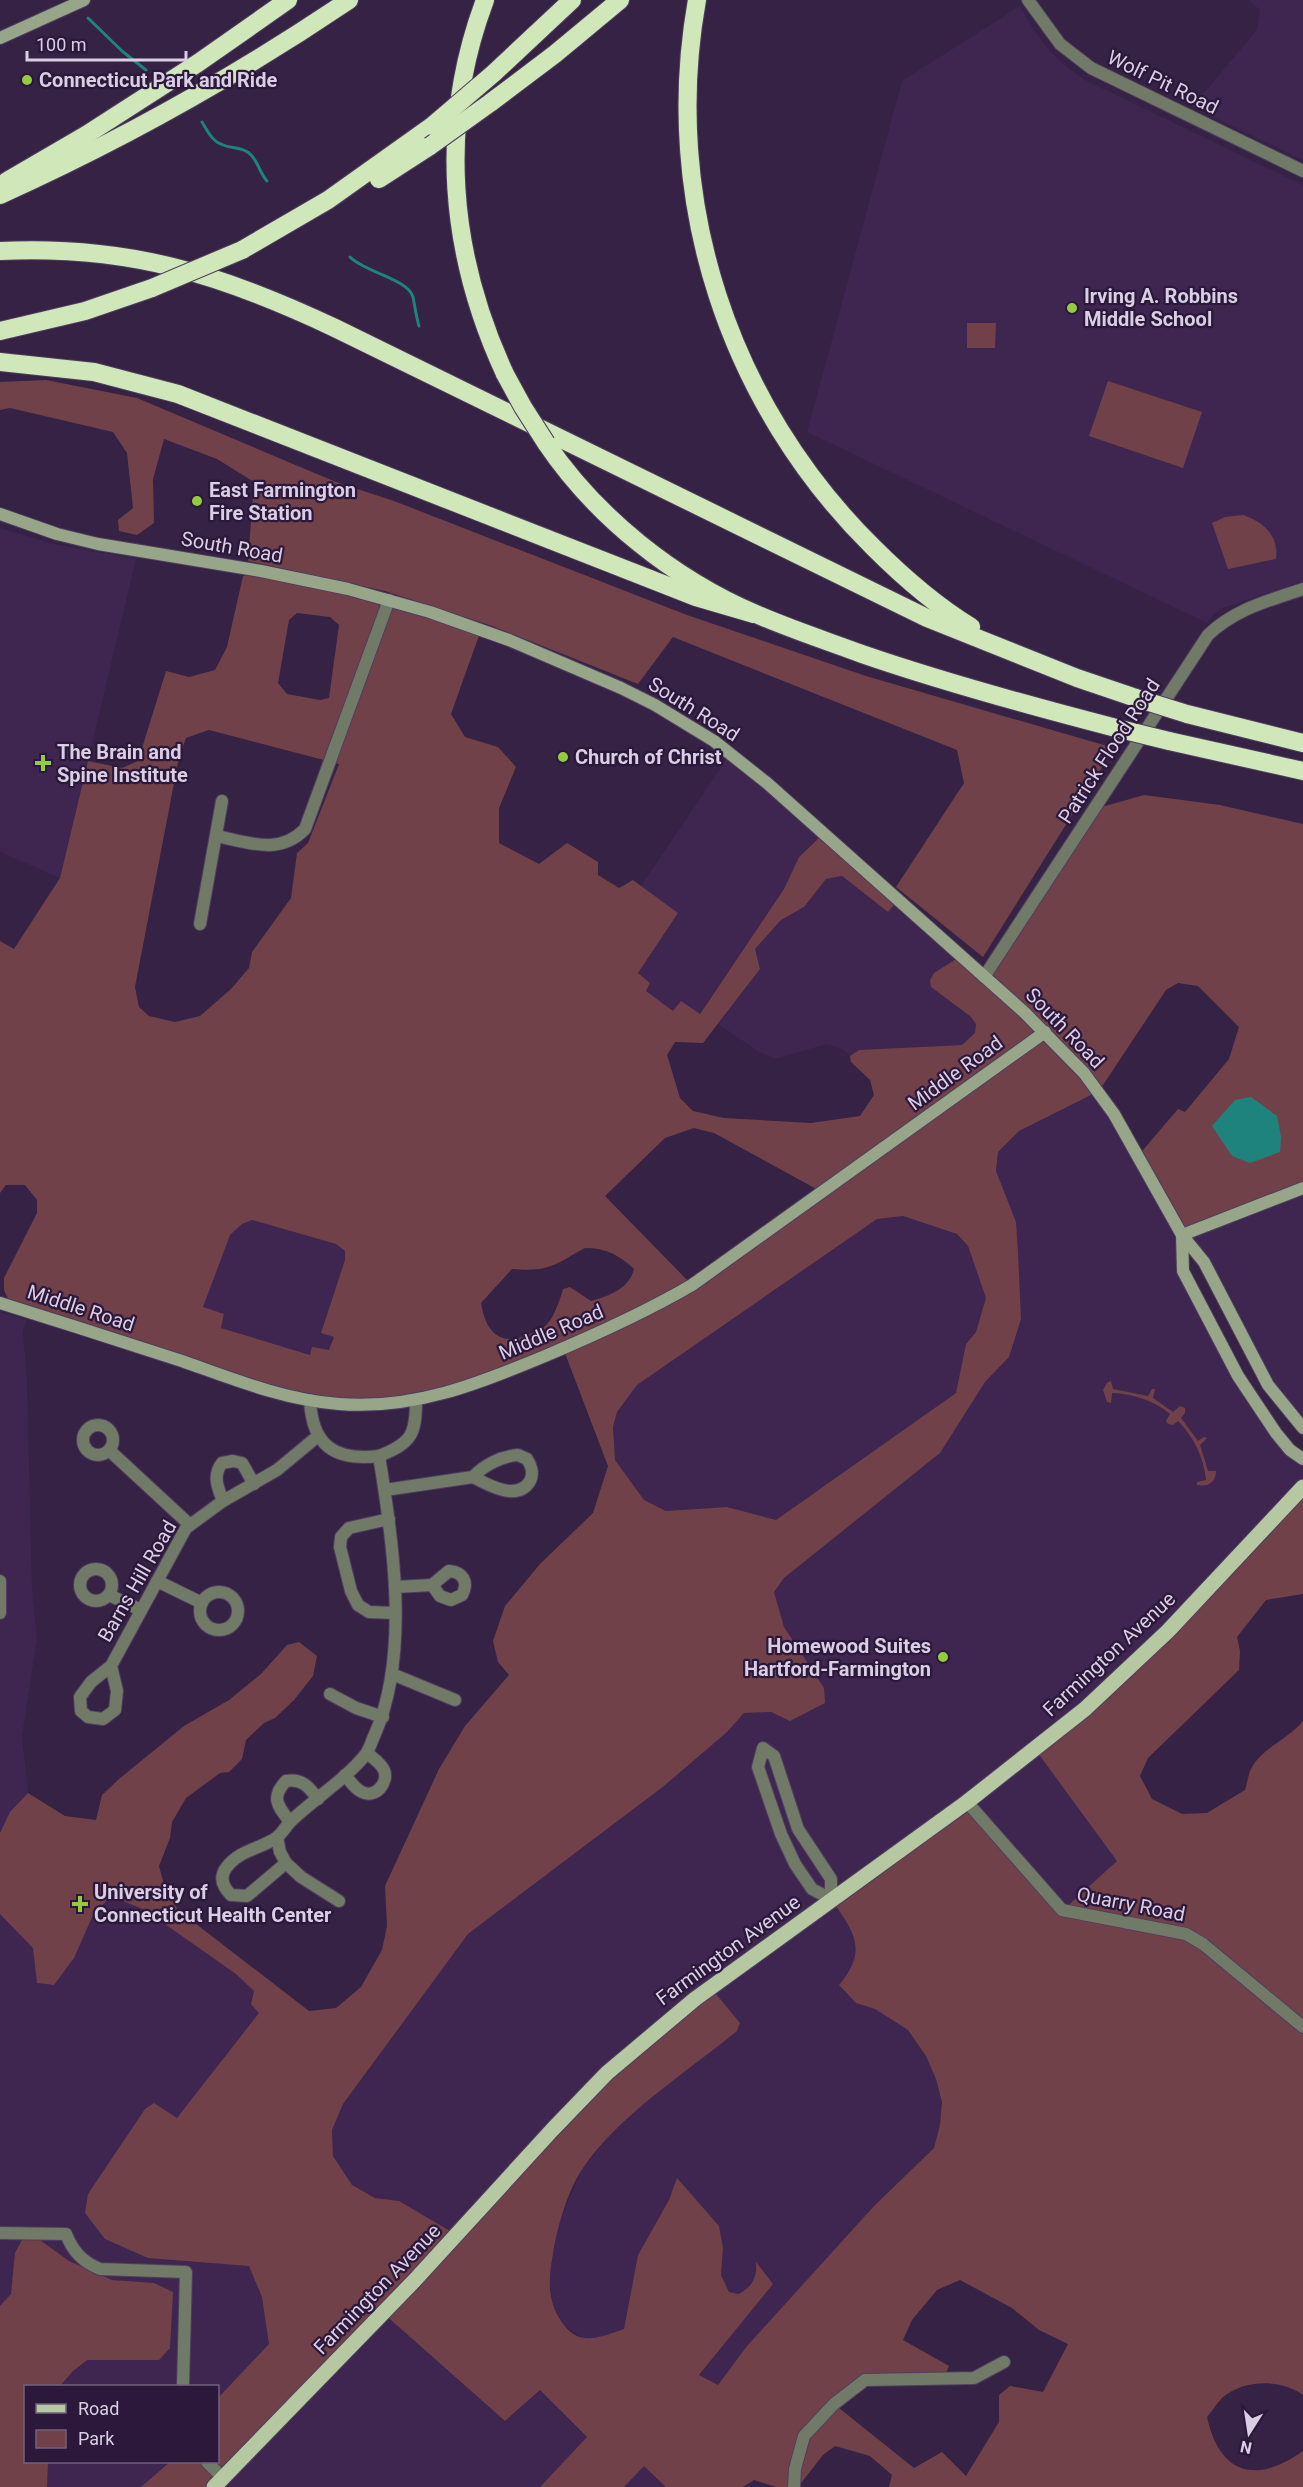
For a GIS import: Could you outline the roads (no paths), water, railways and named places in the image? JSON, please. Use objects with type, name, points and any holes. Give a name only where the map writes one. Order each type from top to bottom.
[{"type":"highway","points":[[0,186],[189,69],[288,0]]},
{"type":"highway","points":[[0,195],[169,111],[258,59],[349,0]]},
{"type":"highway","points":[[485,0],[470,44],[459,92],[456,132],[457,195],[463,244],[472,283],[486,328],[506,374],[523,407],[546,443],[587,494],[638,541],[687,577],[754,614]]},
{"type":"highway","points":[[302,217],[381,165],[432,126],[494,73],[572,0]]},
{"type":"highway","points":[[0,332],[85,311],[152,288],[242,250],[302,217],[380,179],[490,103],[555,54],[620,0]]},
{"type":"highway","points":[[697,0],[690,45],[687,96],[688,145],[693,192],[714,287],[749,377],[772,421],[796,457],[857,531],[896,570],[944,609],[1020,654]]},
{"type":"highway","points":[[0,251],[65,251],[138,259],[195,271],[261,294],[335,328],[894,602],[970,636],[1136,698],[1187,714],[1303,743]]},
{"type":"highway","points":[[0,362],[41,364],[93,372],[178,394],[696,597],[754,614],[942,680],[1116,728],[1303,771]]},
{"type":"main road","points":[[0,38],[84,0]]},
{"type":"main road","name":"South Road","points":[[0,514],[57,534],[98,544],[261,571],[390,600],[471,626],[548,656],[621,688],[690,725],[714,741],[767,783],[1045,1032],[1098,1091],[1182,1235],[1204,1262],[1268,1385],[1303,1428]]},
{"type":"main road","name":"Middle Road","points":[[0,1303],[265,1389],[310,1400],[367,1405],[416,1400],[467,1387],[596,1335],[692,1285],[1045,1032]]},
{"type":"main road","points":[[1182,1235],[1303,1188]]},
{"type":"main road","name":"South Road","points":[[1182,1235],[1183,1271],[1238,1376],[1276,1433],[1290,1450],[1303,1459]]},
{"type":"main road","name":"Farmington Avenue","points":[[219,2483],[428,2266],[553,2128],[607,2073],[695,1999],[967,1802],[1094,1701],[1168,1631],[1303,1487]]},
{"type":"street","name":"Wolf Pit Road","points":[[1028,0],[1060,44],[1091,68],[1303,171]]},
{"type":"street","name":"Patrick Flood Road","points":[[984,977],[1208,635],[1240,611],[1303,589]]},
{"type":"street","points":[[216,836],[276,846],[297,837],[305,829],[390,600]]},
{"type":"street","points":[[200,924],[222,801]]},
{"type":"street","points":[[310,1400],[311,1420],[318,1436],[332,1450],[362,1458],[379,1456],[394,1450],[411,1434],[415,1428],[416,1400]]},
{"type":"street","name":"Barns Hill Road","points":[[111,1666],[186,1528],[223,1501],[277,1470],[318,1436]]},
{"type":"street","points":[[110,1451],[190,1525]]},
{"type":"street","points":[[286,1863],[247,1896],[231,1895],[224,1888],[222,1881],[226,1867],[247,1850],[277,1837],[290,1822],[367,1753],[390,1695],[393,1674],[395,1587],[385,1490],[379,1456]]},
{"type":"street","points":[[223,1501],[216,1482],[216,1473],[222,1464],[234,1461],[242,1463],[254,1484]]},
{"type":"street","points":[[385,1490],[473,1477]]},
{"type":"street","points":[[388,1519],[349,1528],[341,1537],[340,1546],[351,1591],[358,1605],[369,1612],[395,1613]]},
{"type":"street","points":[[0,1581],[0,1613]]},
{"type":"street","points":[[157,1581],[202,1603]]},
{"type":"street","points":[[395,1587],[432,1585]]},
{"type":"street","points":[[109,1595],[141,1610]]},
{"type":"street","points":[[393,1674],[455,1700]]},
{"type":"street","points":[[330,1694],[356,1708],[382,1717]]},
{"type":"street","points":[[763,1748],[774,1756],[798,1829],[831,1879],[831,1899],[823,1897],[812,1889],[795,1864],[781,1834],[759,1767],[763,1748]]},
{"type":"street","points":[[345,1775],[363,1793],[371,1794],[382,1787],[385,1781],[384,1770],[367,1753]]},
{"type":"street","points":[[290,1822],[280,1807],[277,1796],[279,1789],[286,1781],[299,1781],[305,1784],[318,1799]]},
{"type":"street","name":"Quarry Road","points":[[967,1802],[1062,1910],[1186,1934],[1203,1944],[1303,2027]]},
{"type":"street","points":[[277,1837],[280,1852],[286,1863],[301,1877],[339,1901]]},
{"type":"street","points":[[0,2233],[66,2234],[78,2256],[88,2264],[100,2269],[186,2272],[183,2385]]},
{"type":"street","points":[[794,2487],[795,2469],[804,2436],[834,2404],[865,2380],[974,2378],[1004,2362]]},
{"type":"street","points":[[208,2463],[219,2483]]},
{"type":"waterway","points":[[88,18],[122,51],[146,70]]},
{"type":"waterway","points":[[202,122],[218,143],[249,153],[267,181]]},
{"type":"waterway","points":[[350,257],[365,267],[403,285],[413,297],[419,326]]},
{"type":"place","name":"Connecticut Park and Ride","points":[[27,80]]},
{"type":"place","name":"Irving A. Robbins Middle School","points":[[1072,308]]},
{"type":"place","name":"East Farmington Fire Station","points":[[197,501]]},
{"type":"place","name":"Church of Christ","points":[[563,757]]},
{"type":"place","name":"The Brain and Spine Institute","points":[[43,763]]},
{"type":"place","name":"Homewood Suites Hartford-Farmington","points":[[943,1657]]},
{"type":"place","name":"University of Connecticut Health Center","points":[[80,1904]]}]
